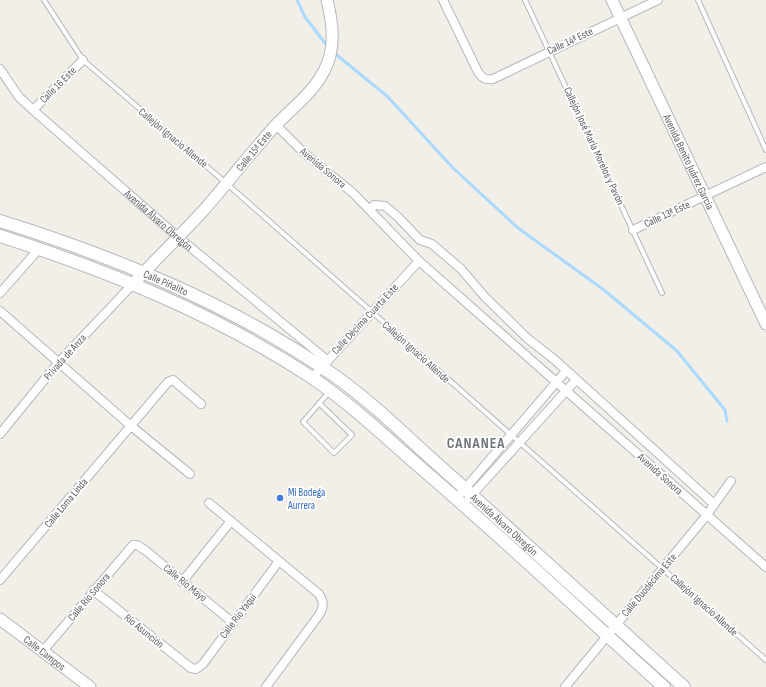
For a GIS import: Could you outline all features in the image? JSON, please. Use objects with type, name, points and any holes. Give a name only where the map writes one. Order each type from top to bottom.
[{"type":"main road","name":"Calle Piñalito","points":[[0,221],[53,238],[144,272],[221,307],[324,364]]},
{"type":"main road","name":"Calle Piñalito","points":[[0,236],[134,283],[214,321],[260,345],[312,378]]},
{"type":"main road","name":"Avenida Álvaro Obregón","points":[[324,364],[469,492],[684,687]]},
{"type":"main road","name":"Avenida Álvaro Obregón","points":[[312,378],[350,405],[460,502],[664,687]]},
{"type":"street","name":"Calle 15ª Este","points":[[134,283],[178,237],[276,125],[316,85],[325,70],[330,56],[332,40],[331,18],[327,0]]},
{"type":"street","name":"Calle 14ª Este","points":[[443,0],[482,78],[493,79],[658,0]]},
{"type":"street","name":"Avenida Benito Juárez García","points":[[612,0],[766,324]]},
{"type":"street","name":"Calle 16 Este","points":[[33,110],[83,60]]},
{"type":"street","name":"Avenida Álvaro Obregón","points":[[0,69],[19,97],[33,110],[324,364]]},
{"type":"street","name":"Avenida Sonora","points":[[276,125],[304,153],[353,193],[419,261],[557,382],[706,516],[766,566]]},
{"type":"street","name":"Calle 13ª Este","points":[[632,230],[766,167]]},
{"type":"street","name":"Avenida Sonora","points":[[370,210],[374,205],[385,206],[420,240],[432,244],[460,269],[485,297],[527,338],[566,371],[714,504]]},
{"type":"street","points":[[0,293],[40,249]]},
{"type":"street","name":"Calle Décima Cuarta Este","points":[[312,378],[419,261]]},
{"type":"street","name":"Privada de Anza","points":[[0,434],[58,363],[134,283]]},
{"type":"street","points":[[0,311],[131,426],[190,474]]},
{"type":"street","points":[[469,492],[511,435],[566,371]]},
{"type":"street","name":"Calle Loma Linda","points":[[0,580],[163,387],[173,380],[201,404]]},
{"type":"street","points":[[460,502],[519,442],[576,380]]},
{"type":"street","name":"Calle Duodécima Este","points":[[565,687],[706,516],[731,482]]},
{"type":"street","points":[[210,503],[319,594],[323,600],[323,608],[266,687]]},
{"type":"street","points":[[182,582],[231,521]]},
{"type":"street","name":"Calle Río Mayo","points":[[137,545],[232,622]]},
{"type":"street","name":"Calle Río Sonora","points":[[43,651],[129,548],[137,545]]},
{"type":"street","name":"Calle Río Yaqui","points":[[196,669],[203,664],[232,622],[279,562]]},
{"type":"street","name":"Río Asunción","points":[[93,590],[191,668],[196,669]]},
{"type":"street","name":"Calle Campos","points":[[0,619],[90,687]]},
{"type":"lane","name":"Callejón Ignacio Allende","points":[[44,0],[83,60],[226,183],[766,660]]},
{"type":"lane","name":"Callejón José María Morelos y Pavón","points":[[525,0],[662,293]]},
{"type":"lane","points":[[698,0],[766,150]]},
{"type":"lane","points":[[320,403],[352,435],[334,453],[303,422],[330,391]]},
{"type":"waterway","points":[[297,0],[305,17],[328,47]]},
{"type":"waterway","points":[[333,52],[387,96],[453,168],[518,228],[604,290],[677,351],[725,410],[727,421]]},
{"type":"place","name":"Mi Bodega Aurrera","points":[[280,498]]},
{"type":"district","name":"CANANEA","points":[[476,443]]}]
